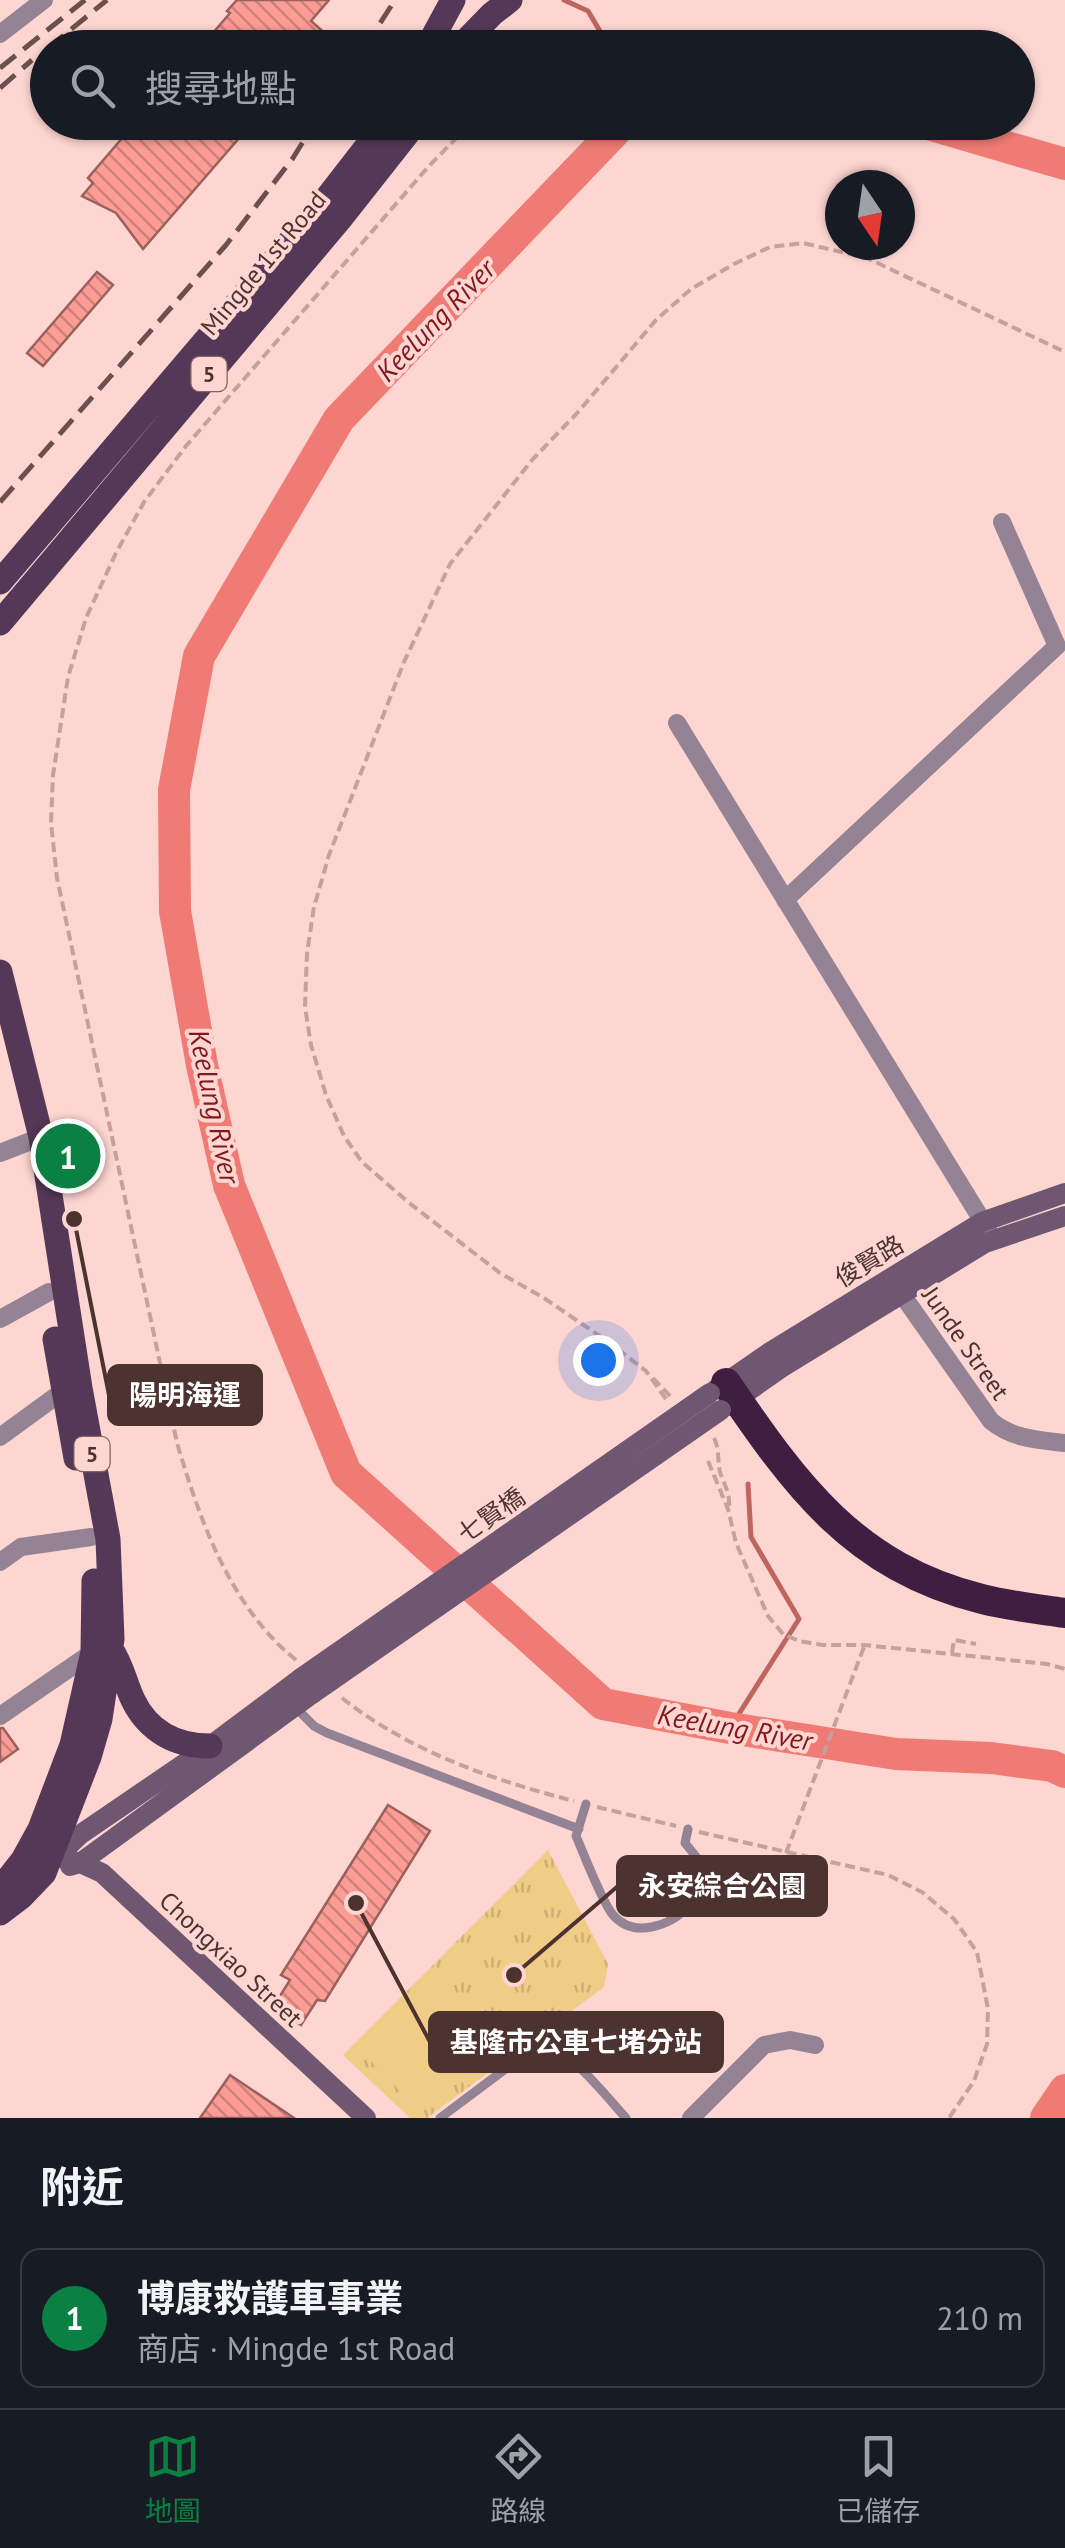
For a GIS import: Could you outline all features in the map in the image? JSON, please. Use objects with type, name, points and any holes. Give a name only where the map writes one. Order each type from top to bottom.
[{"type":"highway","points":[[725,1404],[835,1522],[905,1571],[984,1600],[1065,1613]]},
{"type":"main road","points":[[437,30],[452,1]]},
{"type":"main road","points":[[477,30],[501,7]]},
{"type":"main road","name":"Mingde 1st Road","points":[[0,582],[372,140]]},
{"type":"main road","name":"Mingde 1st Road","points":[[0,623],[402,140]]},
{"type":"main road","name":"5","points":[[0,972],[34,1139],[72,1390],[102,1650]]},
{"type":"main road","name":"5","points":[[0,1040],[34,1139],[48,1292],[108,1539],[100,1720],[89,1757],[39,1863],[21,1897],[0,1912]]},
{"type":"main road","points":[[102,1650],[123,1669],[132,1697],[149,1724],[180,1744],[210,1746]]},
{"type":"main road","name":"5","points":[[0,1889],[39,1863]]},
{"type":"street","points":[[0,34],[44,0]]},
{"type":"street","points":[[785,900],[1057,646],[1002,522]]},
{"type":"street","points":[[676,724],[988,1231]]},
{"type":"street","points":[[0,1153],[34,1139]]},
{"type":"street","name":"俊賢路","points":[[725,1404],[770,1352],[988,1231],[1065,1193]]},
{"type":"street","name":"俊賢路","points":[[988,1231],[1065,1216]]},
{"type":"street","name":"Junde Street","points":[[895,1285],[991,1421],[1018,1437],[1065,1443]]},
{"type":"street","points":[[0,1319],[48,1292]]},
{"type":"street","points":[[0,1437],[72,1390]]},
{"type":"street","name":"七賢橋","points":[[307,1681],[725,1404]]},
{"type":"street","name":"七賢橋","points":[[307,1681],[676,1408],[725,1404]]},
{"type":"street","points":[[0,1562],[21,1548],[90,1537]]},
{"type":"street","points":[[0,1716],[102,1650]]},
{"type":"street","points":[[39,1863],[80,1863],[289,1700],[307,1681]]},
{"type":"street","points":[[39,1863],[210,1746],[289,1700]]},
{"type":"street","name":"Chongxiao Street","points":[[80,1863],[102,1873],[366,2118]]},
{"type":"street","points":[[690,2118],[764,2046],[790,2040],[815,2045]]},
{"type":"lane","points":[[289,1700],[314,1726],[328,1733],[579,1829]]},
{"type":"lane","points":[[586,1804],[576,1836],[612,1914],[625,1924],[647,1929],[666,1923],[688,1906],[702,1886],[698,1859],[685,1844],[688,1829]]},
{"type":"lane","points":[[440,2118],[528,2052],[544,2046],[557,2049],[572,2061],[626,2118]]},
{"type":"path","points":[[307,1681],[255,1619],[228,1574],[191,1491],[177,1443],[56,878],[52,775],[68,676],[86,618],[144,502],[225,400],[454,140]]},
{"type":"path","points":[[676,1408],[659,1382],[646,1371],[567,1313],[500,1273],[408,1202],[362,1162],[344,1136],[310,1045],[306,1007],[307,953],[314,907],[329,856],[404,662],[450,564],[532,460],[579,412],[656,320],[692,288],[770,247],[803,243],[868,258],[1065,352]]},
{"type":"path","points":[[646,1371],[676,1408]]},
{"type":"path","points":[[725,1404],[719,1469],[730,1496],[728,1509]]},
{"type":"path","points":[[708,1461],[728,1509],[736,1543],[768,1616],[783,1634],[823,1645],[865,1645],[1065,1669]]},
{"type":"path","points":[[952,1655],[954,1640],[976,1644]]},
{"type":"path","points":[[786,1852],[865,1645]]},
{"type":"path","points":[[338,1694],[404,1739],[522,1788],[888,1876],[922,1892],[954,1919],[977,1952],[988,2009],[987,2044],[974,2080],[949,2118]]},
{"type":"green space","points":[[548,1850],[608,1964],[604,1987],[427,2118],[410,2118],[343,2055]]},
{"type":"green space","points":[[427,1992],[482,2050],[418,2109],[363,2053]]},
{"type":"building","points":[[237,0],[329,0],[311,21],[321,30],[215,30],[230,13],[227,11]]},
{"type":"building","points":[[121,140],[237,140],[143,249],[116,213],[82,196],[93,183],[88,178]]},
{"type":"building","points":[[97,272],[113,285],[43,366],[27,353]]},
{"type":"building","points":[[0,1728],[18,1749],[0,1762]]},
{"type":"building","points":[[388,1805],[430,1831],[325,2001],[317,2000],[301,2025],[273,2007],[290,1980],[281,1975]]},
{"type":"building","points":[[230,2075],[294,2118],[200,2118]]},
{"type":"waterway","points":[[564,0],[588,11],[599,30]]},
{"type":"waterway","name":"Keelung River","points":[[607,140],[339,419],[199,656],[174,790],[175,911],[202,1065],[229,1185],[346,1473],[603,1704],[896,1754],[991,1758],[1052,1766],[1065,1772]]},
{"type":"waterway","name":"Keelung River","points":[[983,140],[1065,164]]},
{"type":"waterway","points":[[730,1728],[799,1619],[751,1537],[748,1484]]},
{"type":"waterway","name":"Keelung River","points":[[1046,2118],[1065,2090]]},
{"type":"railway","points":[[48,30],[85,0]]},
{"type":"railway","points":[[70,30],[107,0]]},
{"type":"railway","points":[[376,30],[395,0]]},
{"type":"railway","points":[[0,68],[30,44]]},
{"type":"railway","points":[[0,88],[30,62]]},
{"type":"railway","points":[[0,502],[226,245],[304,140]]},
{"type":"place","name":"博康救護車事業","points":[[68,1156]]},
{"type":"place","name":"陽明海運","points":[[74,1219]]},
{"type":"place","name":"基隆市公車七堵分站","points":[[356,1903]]},
{"type":"place","name":"永安綜合公園","points":[[514,1975]]}]
